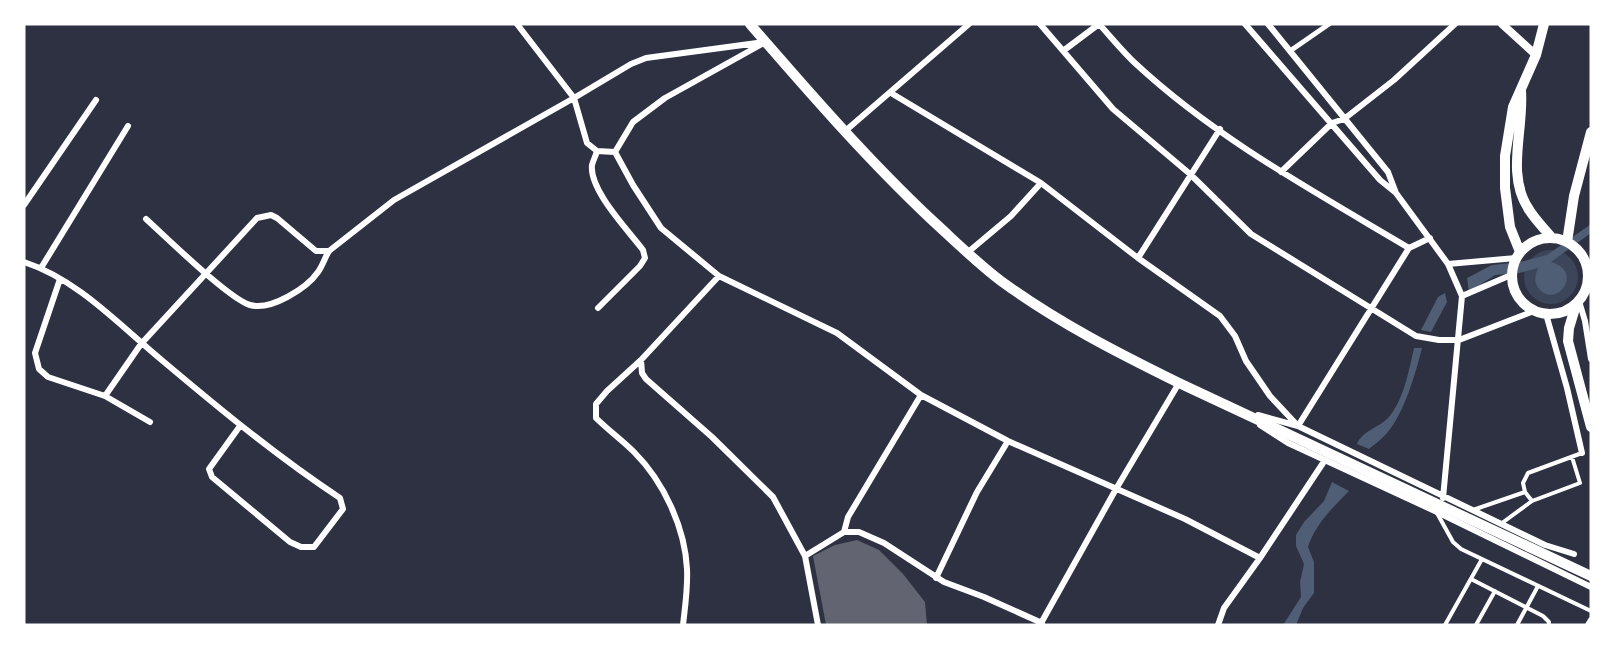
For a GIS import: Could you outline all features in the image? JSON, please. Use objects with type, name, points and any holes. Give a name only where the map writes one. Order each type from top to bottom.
[{"type":"main road","points":[[750,24],[886,177],[967,253],[1001,281],[1057,318],[1114,351],[1179,383],[1591,576]]},
{"type":"main road","points":[[1518,255],[1510,228],[1505,173],[1513,107],[1536,55],[1544,24]]},
{"type":"main road","points":[[1521,91],[1519,185],[1527,208],[1552,238]]},
{"type":"main road","points":[[1567,242],[1574,196],[1591,132]]},
{"type":"main road","points":[[1582,299],[1552,314],[1534,311],[1517,296],[1512,274],[1518,255],[1529,244],[1540,239],[1552,238],[1567,242],[1591,259]]},
{"type":"main road","points":[[1577,249],[1588,272],[1587,284],[1569,328],[1568,341],[1591,427]]},
{"type":"main road","points":[[1552,314],[1570,347]]},
{"type":"street","points":[[517,24],[574,98],[587,143],[597,152],[615,152]]},
{"type":"street","points":[[844,132],[969,24]]},
{"type":"street","points":[[1040,24],[1113,109],[1190,174],[1251,234],[1416,336],[1439,340],[1460,340],[1534,311]]},
{"type":"street","points":[[1063,51],[1099,24],[1136,64],[1186,106],[1281,172],[1409,248]]},
{"type":"street","points":[[1245,24],[1380,180],[1396,193],[1448,264],[1462,296],[1460,340],[1444,496],[1437,513]]},
{"type":"street","points":[[1268,24],[1388,172],[1396,193]]},
{"type":"street","points":[[1290,51],[1329,24]]},
{"type":"street","points":[[1281,172],[1332,123],[1344,120],[1394,80],[1455,24]]},
{"type":"street","points":[[1502,24],[1536,55]]},
{"type":"street","points":[[146,219],[232,294],[250,305],[273,303],[303,289],[318,271],[328,250],[394,200],[631,64],[646,58],[765,42]]},
{"type":"street","points":[[615,152],[633,122],[665,98],[765,42]]},
{"type":"street","points":[[891,93],[1041,183],[1138,258],[1220,316],[1235,336],[1246,361],[1270,396],[1298,426]]},
{"type":"street","points":[[24,205],[96,100]]},
{"type":"street","points":[[41,268],[128,126]]},
{"type":"street","points":[[1138,258],[1220,129]]},
{"type":"street","points":[[597,152],[592,165],[594,179],[605,201],[643,250],[645,258],[640,266],[598,308]]},
{"type":"street","points":[[615,152],[633,186],[661,228],[719,276],[837,333],[921,395],[1008,441],[1185,519],[1260,558]]},
{"type":"street","points":[[967,253],[1011,216],[1041,183]]},
{"type":"street","points":[[105,396],[141,344],[206,272],[262,216],[271,214],[316,251],[328,250]]},
{"type":"street","points":[[1298,426],[1409,248],[1430,238]]},
{"type":"street","points":[[1448,264],[1518,255]]},
{"type":"street","points":[[24,262],[41,268],[94,302],[240,426],[340,498],[343,509],[314,547],[301,547],[290,542],[212,477],[208,469],[240,426]]},
{"type":"street","points":[[1462,296],[1512,274]]},
{"type":"street","points":[[683,625],[687,570],[684,542],[673,512],[654,477],[635,453],[596,418],[596,404],[641,360],[719,276]]},
{"type":"street","points":[[60,279],[35,353],[39,369],[48,377],[105,396],[150,422]]},
{"type":"street","points":[[1582,299],[1591,359]]},
{"type":"street","points":[[1552,314],[1582,453]]},
{"type":"street","points":[[641,360],[642,374],[646,379],[712,437],[773,497],[806,556],[818,625]]},
{"type":"street","points":[[806,556],[844,532],[859,532],[884,543],[936,578],[1041,624],[1116,489],[1179,383]]},
{"type":"street","points":[[844,532],[848,517],[921,395]]},
{"type":"street","points":[[1234,409],[1298,426],[1545,545],[1574,554],[1551,561],[1536,561]]},
{"type":"street","points":[[1234,409],[1288,443],[1591,587]]},
{"type":"street","points":[[936,578],[977,492],[1008,441]]},
{"type":"street","points":[[1218,625],[1224,608],[1325,460]]},
{"type":"street","points":[[1588,625],[1591,620]]},
{"type":"lane","points":[[1532,501],[1525,492],[1523,483],[1528,473],[1582,453]]},
{"type":"lane","points":[[1502,523],[1532,501],[1580,483],[1572,457]]},
{"type":"lane","points":[[1473,510],[1525,492]]},
{"type":"lane","points":[[1437,513],[1453,542],[1461,549],[1591,611]]},
{"type":"lane","points":[[1445,625],[1482,560]]},
{"type":"lane","points":[[1471,579],[1544,616],[1549,625]]},
{"type":"lane","points":[[1517,625],[1538,586]]},
{"type":"lane","points":[[1476,625],[1495,591]]},
{"type":"shaded area","points":[[1591,224],[1591,233],[1551,262],[1561,267],[1566,273],[1565,286],[1560,291],[1547,294],[1540,290],[1535,276],[1538,268],[1519,273],[1495,275],[1469,292],[1467,278],[1492,265],[1520,262],[1547,255]]},
{"type":"shaded area","points":[[1546,250],[1556,250],[1566,254],[1574,262],[1578,277],[1574,292],[1566,300],[1556,304],[1546,304],[1536,300],[1528,292],[1524,282],[1524,272],[1528,262],[1536,254]]},
{"type":"shaded area","points":[[1445,293],[1447,302],[1431,332],[1421,330],[1438,297]]},
{"type":"shaded area","points":[[1414,348],[1422,348],[1409,392],[1399,415],[1383,437],[1369,449],[1357,444],[1366,433],[1394,411],[1405,385]]},
{"type":"shaded area","points":[[1332,482],[1349,491],[1330,510],[1308,547],[1314,562],[1314,593],[1303,608],[1296,625],[1283,625],[1301,597],[1300,582],[1304,564],[1296,546],[1296,535],[1304,522],[1324,501]]},
{"type":"building","points":[[857,540],[879,550],[903,574],[925,602],[927,625],[826,625],[813,556],[835,545]]}]
